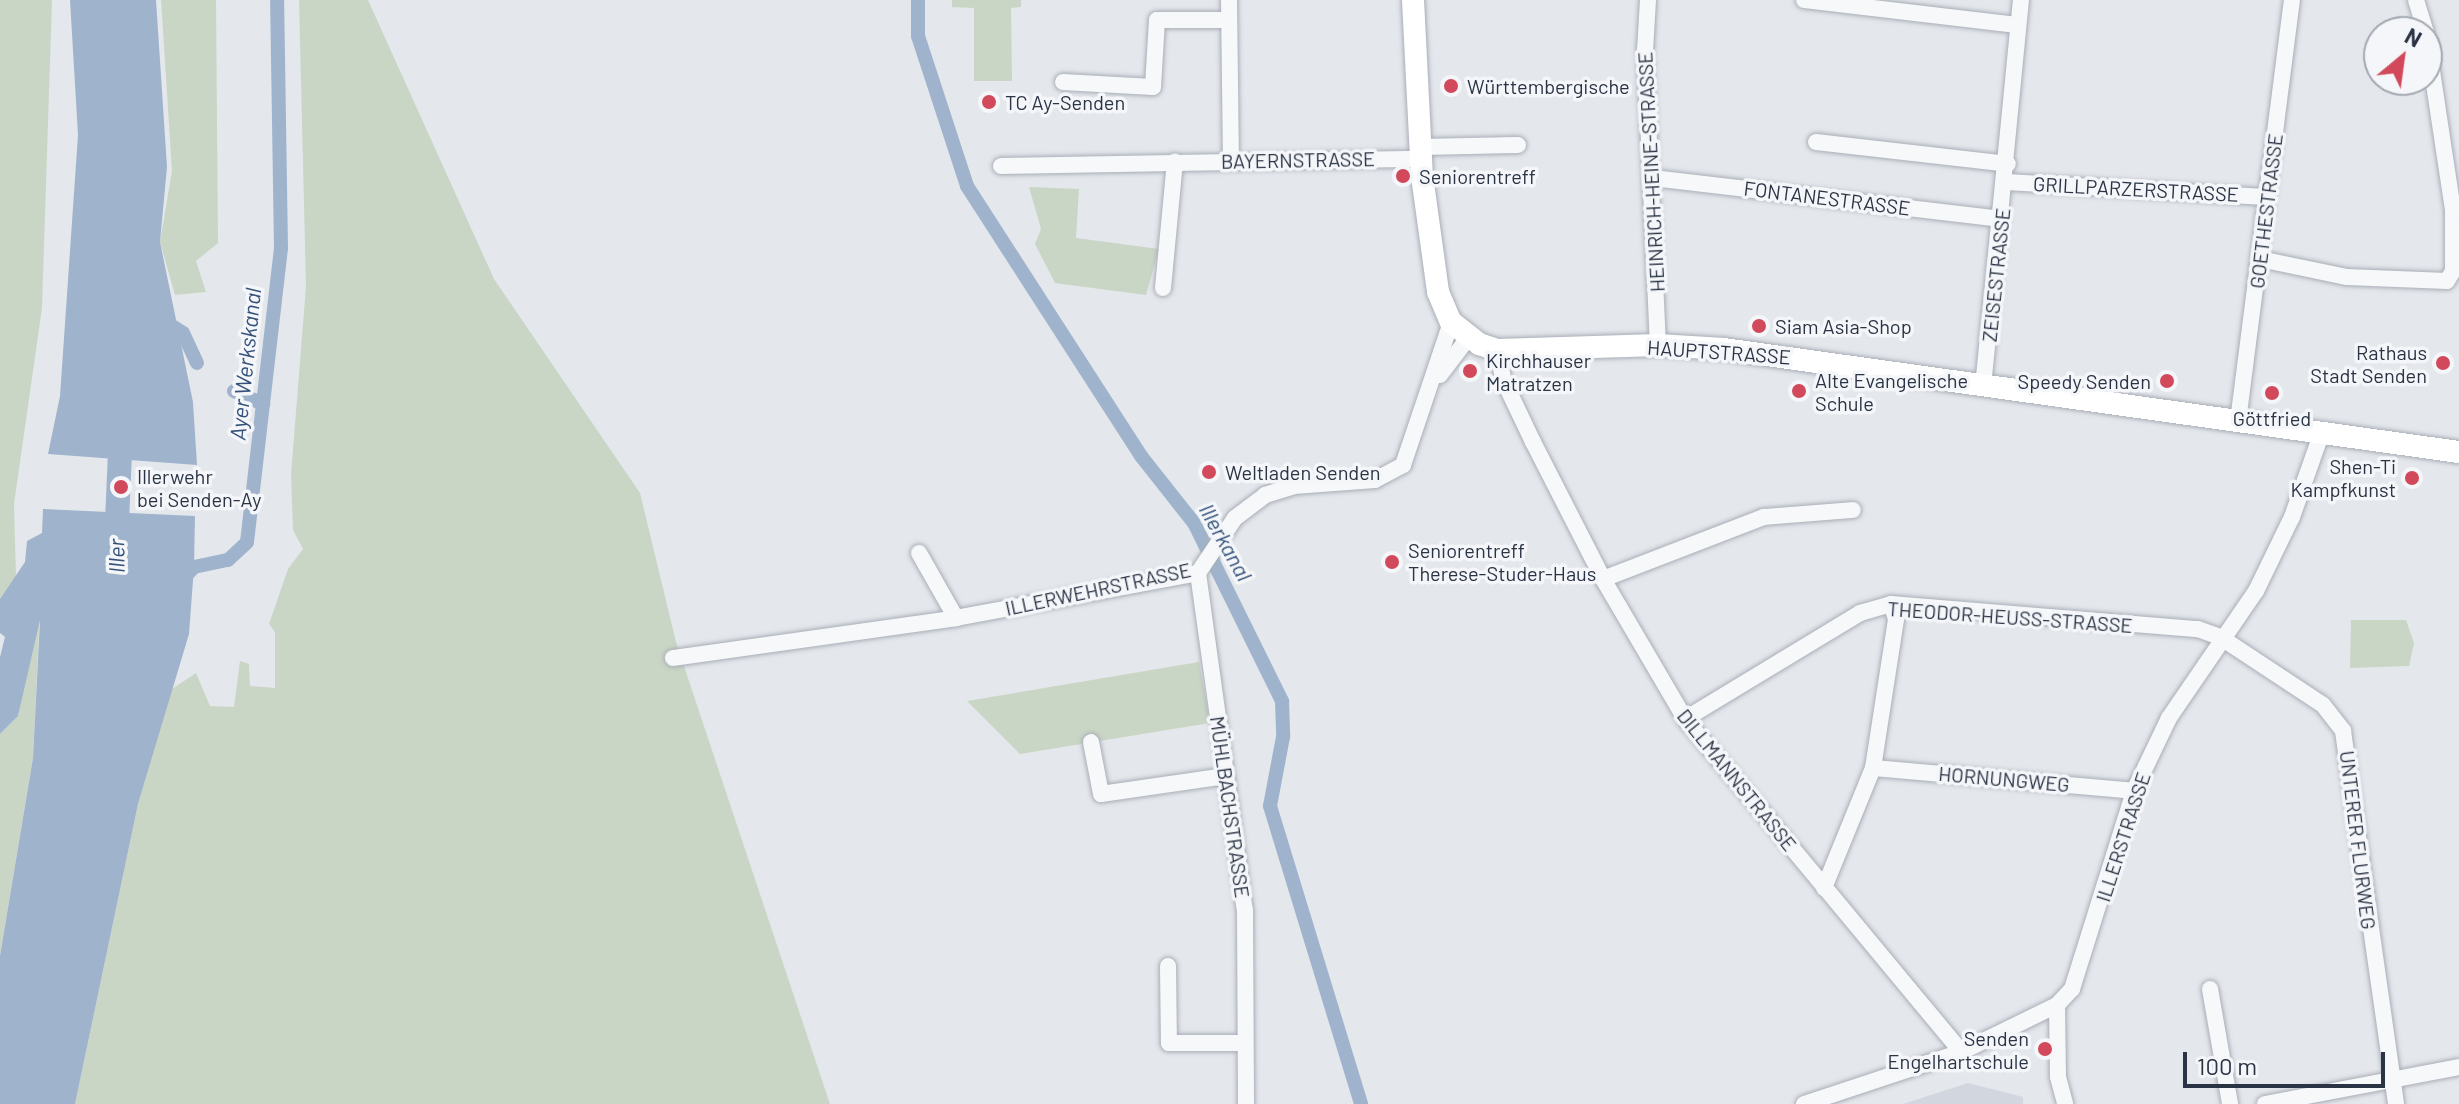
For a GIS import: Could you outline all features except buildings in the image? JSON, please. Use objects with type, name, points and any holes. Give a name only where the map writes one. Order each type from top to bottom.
[{"type":"main road","name":"HAUPTSTRASSE","points":[[1413,0],[1421,153],[1438,292],[1451,322],[1468,338],[1498,350],[1658,345],[1821,360],[1983,387],[2459,452]]},
{"type":"street","points":[[1229,0],[1231,160]]},
{"type":"street","name":"HEINRICH-HEINE-STRASSE","points":[[1648,0],[1645,50],[1658,345]]},
{"type":"street","points":[[1804,0],[2018,25]]},
{"type":"street","name":"ZEISESTRASSE","points":[[1983,387],[2008,164],[2021,0]]},
{"type":"street","name":"GOETHESTRASSE","points":[[2238,421],[2292,0]]},
{"type":"street","points":[[1063,82],[1153,87],[1157,20],[1229,20]]},
{"type":"street","points":[[2260,259],[2347,277],[2447,281],[2453,271],[2453,210],[2436,96]]},
{"type":"street","points":[[1816,142],[2008,164]]},
{"type":"street","name":"BAYERNSTRASSE","points":[[1001,166],[1421,153],[1518,145]]},
{"type":"street","points":[[1163,288],[1175,162]]},
{"type":"street","name":"FONTANESTRASSE","points":[[1653,178],[2002,219]]},
{"type":"street","name":"GRILLPARZERSTRASSE","points":[[2006,182],[2267,197]]},
{"type":"street","name":"ILLERWEHRSTRASSE","points":[[673,658],[956,618],[1199,569],[1218,540],[1249,504],[1265,495],[1294,486],[1375,480],[1397,472],[1409,455],[1433,387],[1451,322]]},
{"type":"street","name":"ILLERWEHRSTRASSE","points":[[1433,387],[1468,338]]},
{"type":"street","name":"DILLMANNSTRASSE","points":[[1498,350],[1503,379],[1603,579],[1685,719],[1961,1052]]},
{"type":"street","name":"ILLERSTRASSE","points":[[1804,1104],[1961,1052],[2057,1005],[2080,971],[2134,791],[2169,718],[2220,637],[2256,591],[2292,517],[2322,432]]},
{"type":"street","points":[[1603,579],[1764,517],[1853,510]]},
{"type":"street","points":[[919,553],[956,618]]},
{"type":"street","name":"MÜHLBACHSTRASSE","points":[[1199,569],[1245,910],[1243,1043],[1246,1104]]},
{"type":"street","points":[[1824,888],[1873,768],[1896,619],[1891,604]]},
{"type":"street","name":"THEODOR-HEUSS-STRASSE","points":[[1685,719],[1860,613],[1891,604],[2198,629],[2220,637]]},
{"type":"street","name":"UNTERER FLURWEG","points":[[2220,637],[2323,705],[2343,731],[2390,1079],[2396,1104]]},
{"type":"street","points":[[1091,742],[1101,794],[1226,776]]},
{"type":"street","name":"HORNUNGWEG","points":[[1873,768],[2134,791]]},
{"type":"street","points":[[1168,966],[1169,1043],[1243,1043]]},
{"type":"street","points":[[2210,989],[2230,1104]]},
{"type":"street","points":[[2057,1005],[2058,1077],[2065,1104]]},
{"type":"street","points":[[2265,1104],[2459,1067]]},
{"type":"shaded area","points":[[1968,1083],[2023,1097],[2023,1104],[1903,1104]]},
{"type":"green space","points":[[0,0],[52,0],[42,308],[14,504],[16,577],[0,599]]},
{"type":"green space","points":[[161,0],[216,0],[218,243],[196,261],[206,292],[175,295],[160,242],[172,171]]},
{"type":"green space","points":[[299,0],[368,0],[494,279],[640,493],[676,642],[830,1104],[75,1104],[138,804],[172,689],[196,673],[210,706],[234,707],[240,661],[249,664],[250,686],[275,688],[275,632],[269,624],[288,569],[303,549],[293,530],[291,475],[306,286]]},
{"type":"green space","points":[[952,0],[1021,0],[1021,7],[1011,8],[1012,81],[974,81],[974,8],[952,7]]},
{"type":"green space","points":[[1029,187],[1079,189],[1076,238],[1159,249],[1146,295],[1055,283],[1035,244],[1041,229]]},
{"type":"green space","points":[[40,609],[33,758],[0,956],[0,734],[18,716]]},
{"type":"green space","points":[[2351,620],[2406,620],[2414,643],[2409,666],[2350,668]]},
{"type":"green space","points":[[1199,662],[1210,723],[1020,754],[967,701]]},
{"type":"water","points":[[70,0],[156,0],[167,167],[160,242],[193,402],[197,465],[48,454],[60,396],[78,135]]},
{"type":"water","points":[[43,509],[195,516],[194,567],[189,634],[138,804],[75,1104],[0,1104],[0,956],[33,758],[40,620],[18,716],[0,734],[0,657],[5,637],[0,633],[0,599],[25,562],[27,541],[42,533]]},
{"type":"waterway","name":"Ayer Werkskanal","points":[[182,580],[194,567],[228,560],[247,542],[281,248],[277,0]]},
{"type":"waterway","name":"Illerkanal","points":[[918,0],[918,36],[967,186],[1141,456],[1194,523],[1282,701],[1283,737],[1270,806],[1361,1104]]},
{"type":"waterway","points":[[164,321],[183,333],[197,363]]},
{"type":"waterway","points":[[234,391],[263,404]]},
{"type":"waterway","name":"Iller","points":[[116,544],[121,429]]},
{"type":"place","name":"Württembergische","points":[[1451,86]]},
{"type":"place","name":"TC Ay-Senden","points":[[989,102]]},
{"type":"place","name":"Seniorentreff","points":[[1403,176]]},
{"type":"place","name":"Siam Asia-Shop","points":[[1759,326]]},
{"type":"place","name":"Rathaus Stadt Senden","points":[[2443,363]]},
{"type":"place","name":"Kirchhauser Matratzen","points":[[1470,371]]},
{"type":"place","name":"Speedy Senden","points":[[2167,381]]},
{"type":"place","name":"Alte Evangelische Schule","points":[[1799,391]]},
{"type":"place","name":"Göttfried","points":[[2272,393]]},
{"type":"place","name":"Weltladen Senden","points":[[1209,472]]},
{"type":"place","name":"Shen-Ti Kampfkunst","points":[[2412,478]]},
{"type":"place","name":"Illerwehr bei Senden-Ay","points":[[121,487]]},
{"type":"place","name":"Seniorentreff Therese-Studer-Haus","points":[[1392,562]]},
{"type":"place","name":"Senden Engelhartschule","points":[[2045,1049]]}]
